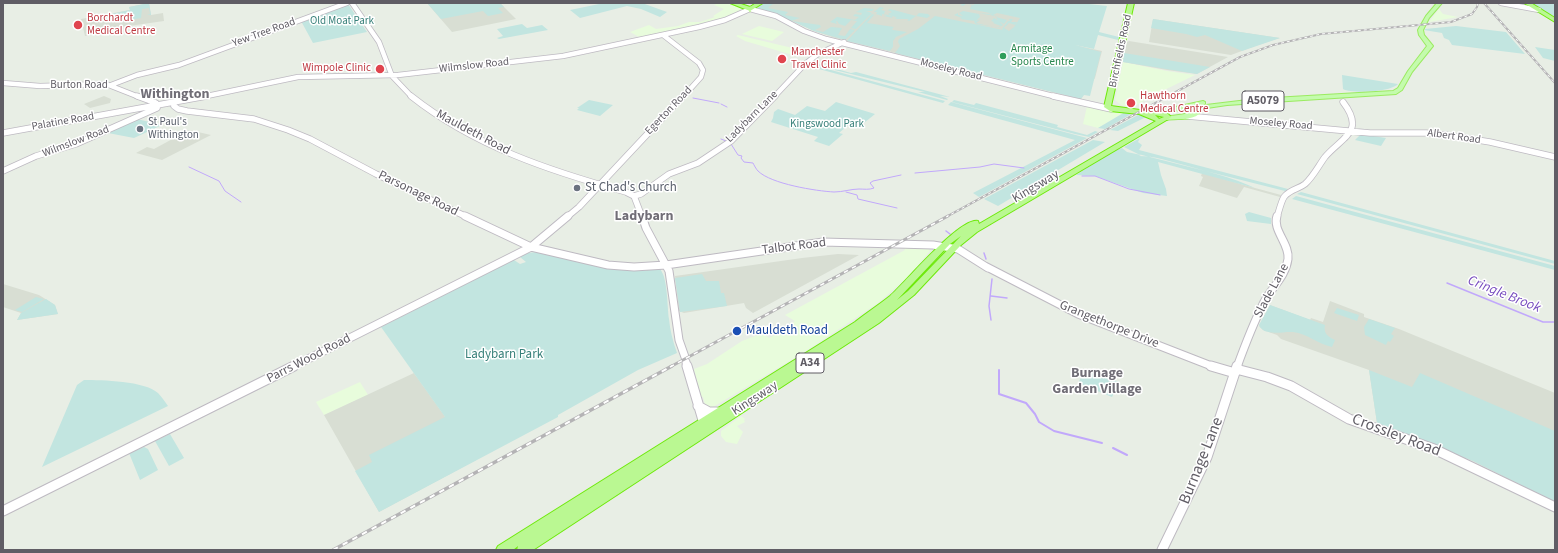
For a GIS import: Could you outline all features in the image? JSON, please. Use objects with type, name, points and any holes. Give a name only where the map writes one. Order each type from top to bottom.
[{"type":"highway","points":[[735,3],[751,8],[760,3]]},
{"type":"highway","name":"Birchfields Road","points":[[1111,106],[1131,3]]},
{"type":"highway","points":[[1527,3],[1555,20]]},
{"type":"highway","name":"Moseley Road","points":[[1111,106],[1154,115],[1165,119]]},
{"type":"highway","name":"Kingsway","points":[[926,264],[949,248],[962,236],[1114,145],[1147,122],[1154,115]]},
{"type":"highway","name":"Kingsway","points":[[502,550],[876,321],[911,293],[962,231],[1114,145],[1165,119]]},
{"type":"highway","name":"Kingsway","points":[[523,550],[705,426],[718,412],[858,324],[893,298],[936,253],[949,248]]},
{"type":"main road","points":[[1383,91],[1394,93],[1400,89],[1430,46],[1421,33],[1421,29],[1440,3]]},
{"type":"main road","name":"A5079","points":[[1335,95],[1383,91],[1401,87]]},
{"type":"main road","name":"A5079","points":[[1335,95],[1394,93]]},
{"type":"main road","name":"Kingsway","points":[[1154,115],[1178,108],[1233,99],[1335,95]]},
{"type":"main road","name":"Kingsway","points":[[1165,119],[1195,115],[1195,112],[1201,108],[1238,102],[1335,95]]},
{"type":"main road","name":"Kingsway","points":[[1178,108],[1188,109],[1195,112]]},
{"type":"street","name":"Yew Tree Road","points":[[111,85],[137,75],[181,63],[347,3]]},
{"type":"street","name":"Mauldeth Road","points":[[352,3],[383,49],[392,75],[397,82],[420,103],[471,135],[534,163],[626,192],[634,196]]},
{"type":"street","points":[[1501,3],[1539,10]]},
{"type":"street","name":"Moseley Road","points":[[751,8],[793,25],[810,34],[1090,105],[1111,106]]},
{"type":"street","points":[[669,37],[725,20],[751,8]]},
{"type":"street","name":"Egerton Road","points":[[600,185],[694,86],[703,74],[703,68],[699,63],[669,37],[663,36]]},
{"type":"street","name":"Wilmslow Road","points":[[3,171],[36,156],[101,133],[151,107],[158,105],[301,77],[392,75],[563,56],[663,36]]},
{"type":"street","name":"Ladybarn Lane","points":[[634,196],[641,194],[669,174],[698,163],[730,141],[807,63],[818,54],[844,43]]},
{"type":"street","name":"Burton Road","points":[[3,83],[33,86],[111,85],[151,107],[158,105]]},
{"type":"street","points":[[1343,102],[1353,126],[1352,130]]},
{"type":"street","name":"Parsonage Road","points":[[174,106],[178,109],[254,120],[288,130],[310,139],[376,174],[531,247],[608,265],[634,267],[666,265]]},
{"type":"street","name":"Palatine Road","points":[[3,133],[151,107]]},
{"type":"street","name":"Moseley Road","points":[[1195,112],[1210,117]]},
{"type":"street","name":"Moseley Road","points":[[1187,116],[1352,130]]},
{"type":"street","name":"Albert Road","points":[[1352,130],[1387,134],[1426,133],[1452,136],[1555,157]]},
{"type":"street","name":"Slade Lane","points":[[1235,371],[1265,300],[1284,273],[1288,260],[1288,251],[1277,226],[1276,219],[1284,196],[1293,189],[1305,184],[1326,156],[1350,134],[1352,130]]},
{"type":"street","name":"Parrs Wood Road","points":[[3,511],[531,247],[579,207],[600,185]]},
{"type":"street","points":[[634,196],[646,228],[666,265],[671,278],[679,340],[705,426]]},
{"type":"street","name":"Talbot Road","points":[[666,265],[817,242],[923,244],[949,248]]},
{"type":"street","points":[[923,244],[935,249],[936,253]]},
{"type":"street","name":"Grangethorpe Drive","points":[[949,248],[988,268]]},
{"type":"street","name":"Grangethorpe Drive","points":[[949,248],[1078,314],[1225,371],[1235,371]]},
{"type":"street","name":"Crossley Road","points":[[1235,371],[1267,377],[1291,386],[1349,419],[1434,449],[1555,507]]},
{"type":"street","name":"Burnage Lane","points":[[1162,550],[1207,457],[1235,371]]},
{"type":"street","points":[[698,406],[709,412],[718,412]]},
{"type":"shaded area","points":[[149,3],[151,15],[163,13],[164,21],[115,28],[114,31],[85,36],[81,19],[130,10],[129,7]]},
{"type":"shaded area","points":[[427,3],[500,3],[516,19],[452,32]]},
{"type":"shaded area","points":[[719,3],[730,3],[745,9],[729,17],[641,38],[630,32],[649,25],[656,29],[678,26],[689,22],[700,22],[715,17],[713,16],[724,9],[714,5]]},
{"type":"shaded area","points":[[765,3],[977,3],[1022,17],[1013,32],[1102,51],[1095,78],[1081,99],[835,38],[814,31],[777,14],[757,8]]},
{"type":"shaded area","points":[[1439,9],[1443,14],[1458,17],[1429,22]]},
{"type":"shaded area","points":[[1153,19],[1280,38],[1231,55],[1149,42]]},
{"type":"shaded area","points":[[759,26],[784,32],[772,41],[742,34]]},
{"type":"shaded area","points":[[738,35],[805,51],[796,56],[745,41],[736,36]]},
{"type":"shaded area","points":[[1129,41],[1228,57],[1197,74],[1167,70],[1123,62],[1127,42]]},
{"type":"shaded area","points":[[1123,62],[1195,75],[1150,97],[1132,108],[1121,105],[1115,100]]},
{"type":"shaded area","points":[[104,96],[111,99],[110,103],[90,108],[84,104]]},
{"type":"shaded area","points":[[1087,106],[1125,112],[1098,128],[1083,124]]},
{"type":"shaded area","points":[[189,130],[211,135],[162,160],[136,153],[147,147],[154,149]]},
{"type":"shaded area","points":[[1202,173],[1281,195],[1280,197],[1244,187],[1237,198],[1199,186],[1203,177],[1201,176]]},
{"type":"shaded area","points":[[903,247],[928,248],[930,251],[909,276],[878,303],[803,353],[713,407],[709,407],[705,404],[703,397],[701,397],[694,369],[707,364],[742,341],[763,333],[769,338],[780,332],[795,321],[785,315],[905,250]]},
{"type":"shaded area","points":[[838,254],[859,255],[753,313],[746,308],[744,303],[684,313],[679,311],[675,276]]},
{"type":"shaded area","points":[[3,284],[39,295],[55,305],[58,314],[17,320],[21,313],[3,307]]},
{"type":"shaded area","points":[[1330,301],[1364,314],[1364,317],[1399,329],[1555,393],[1555,502],[1473,461],[1377,423],[1369,370],[1281,339],[1277,335],[1263,330],[1259,326],[1270,305],[1310,320],[1311,318],[1323,322]]},
{"type":"shaded area","points":[[414,373],[476,460],[379,512],[324,415]]},
{"type":"shaded area","points":[[360,382],[368,395],[324,415],[316,402]]},
{"type":"shaded area","points":[[741,416],[745,419],[745,422],[737,426],[743,432],[737,444],[726,442],[721,436],[721,431]]},
{"type":"green space","points":[[149,3],[151,15],[147,15],[150,14],[149,8],[142,9],[141,18],[117,22],[101,16],[130,10],[129,7]]},
{"type":"green space","points":[[427,3],[500,3],[504,7],[498,8],[503,13],[488,16],[483,11],[441,19]]},
{"type":"green space","points":[[604,3],[642,3],[667,12],[660,17],[641,9],[627,6],[580,18],[570,10]]},
{"type":"green space","points":[[765,3],[774,3],[768,8],[788,12],[785,15],[800,18],[791,21],[757,8]]},
{"type":"green space","name":"Armitage Sports Centre","points":[[976,3],[1080,3],[1107,6],[1099,32],[1119,37],[1118,40],[1098,35],[1094,49],[1075,45],[1101,52],[1090,96],[1084,95],[1081,99],[895,53],[900,46],[898,42],[899,39],[918,29],[935,16],[1003,30],[1002,29],[1008,21],[1010,21],[1009,19],[1013,19],[1011,22],[1017,22],[1015,25],[1009,23],[1004,28],[1009,31],[1014,27],[1020,18],[997,13],[993,15],[999,17],[990,15],[993,12],[989,15],[979,13],[990,13],[970,9],[972,5]]},
{"type":"green space","points":[[1531,3],[1555,3],[1555,17]]},
{"type":"green space","name":"Old Moat Park","points":[[348,4],[367,32],[313,43],[301,21]]},
{"type":"green space","points":[[880,7],[884,8],[881,10],[885,11],[884,14],[892,16],[888,14],[892,12],[888,10],[890,9],[916,16],[909,21],[907,20],[909,19],[894,19],[897,18],[893,16],[891,18],[882,14],[882,16],[876,14],[877,12],[874,12]]},
{"type":"green space","points":[[864,8],[874,9],[872,11],[866,11],[872,13],[856,29],[851,28],[857,21],[851,20],[845,26],[839,24],[837,21],[839,18],[836,22],[837,24],[830,22],[837,17],[855,20],[859,17],[853,16],[855,14],[861,15],[862,13],[856,12]]},
{"type":"green space","points":[[963,11],[979,14],[980,17],[976,21],[981,19],[976,23],[994,27],[976,24],[974,22],[975,21],[960,19],[962,18],[954,15],[958,13],[958,15],[963,16],[959,13]]},
{"type":"green space","points":[[919,13],[928,14],[930,16],[927,18],[916,16]]},
{"type":"green space","points":[[872,14],[878,16],[874,15],[867,23],[894,27],[892,29],[893,30],[907,32],[896,37],[890,51],[847,41]]},
{"type":"green space","points":[[996,17],[1007,20],[1004,24],[999,21],[1003,25],[998,28],[1001,26],[991,21],[994,18],[998,20]]},
{"type":"green space","points":[[1153,19],[1280,38],[1242,51],[1205,35],[1197,37],[1151,28]]},
{"type":"green space","points":[[792,21],[820,25],[821,27],[815,30],[823,32],[831,27],[842,28],[838,35],[845,36],[850,29],[855,30],[845,40],[814,31]]},
{"type":"green space","points":[[522,24],[527,28],[542,25],[548,30],[499,39],[497,38],[503,36],[497,29]]},
{"type":"green space","points":[[1456,26],[1506,32],[1525,54],[1452,45],[1449,40],[1444,38],[1442,33],[1424,30]]},
{"type":"green space","points":[[1535,47],[1555,50],[1555,61],[1543,58]]},
{"type":"green space","points":[[1124,53],[1210,67],[1197,74],[1123,62]]},
{"type":"green space","points":[[812,62],[950,97],[940,96],[948,99],[947,100],[918,92],[925,92],[810,64]]},
{"type":"green space","points":[[809,64],[945,101],[943,103],[808,66]]},
{"type":"green space","points":[[1342,75],[1398,84],[1388,89],[1363,92],[1348,91],[1343,89]]},
{"type":"green space","points":[[589,100],[613,105],[600,116],[577,110],[579,108],[577,108]]},
{"type":"green space","points":[[954,100],[974,105],[976,103],[1058,125],[1057,127],[1087,135],[1095,131],[1098,132],[1089,137],[1075,134],[952,102]]},
{"type":"green space","name":"Kingswood Park","points":[[836,102],[875,114],[864,123],[854,120],[839,133],[843,134],[829,146],[814,141],[818,137],[771,122],[774,112],[778,109],[795,115],[807,106],[825,111]]},
{"type":"green space","points":[[951,102],[1087,138],[979,197],[973,193],[1075,140],[948,105]]},
{"type":"green space","points":[[1125,112],[1133,113],[1105,129],[1098,128]]},
{"type":"green space","points":[[1140,114],[1146,117],[1118,131],[1110,130]]},
{"type":"green space","points":[[137,119],[162,125],[134,138],[108,133]]},
{"type":"green space","points":[[1361,134],[1386,138],[1381,146],[1355,140]]},
{"type":"green space","points":[[1140,138],[1138,142],[1142,145],[1139,150],[1288,189],[1285,191],[1138,154],[1124,147]]},
{"type":"green space","points":[[1093,140],[1105,142],[998,206],[984,199]]},
{"type":"green space","points":[[1122,148],[1127,152],[1141,155],[1139,156],[1156,158],[1184,165],[1229,178],[1255,188],[1158,162],[1167,196],[1143,193],[1095,176],[1076,175],[1113,151]]},
{"type":"green space","points":[[1301,192],[1555,261],[1555,264],[1297,194]]},
{"type":"green space","points":[[1296,196],[1555,266],[1555,270],[1292,199]]},
{"type":"green space","points":[[1249,212],[1271,218],[1271,224],[1247,221],[1245,214]]},
{"type":"green space","name":"Ladybarn Park","points":[[536,252],[609,268],[635,271],[660,269],[663,273],[666,285],[670,327],[677,353],[638,370],[558,415],[558,417],[379,512],[355,471],[372,462],[369,455],[445,417],[381,327],[514,260],[520,264],[526,262],[520,257],[528,253]]},
{"type":"green space","points":[[702,274],[706,281],[719,281],[721,293],[724,293],[727,306],[680,312],[675,278]]},
{"type":"green space","points":[[36,297],[44,299],[22,312],[15,310]]},
{"type":"green space","points":[[46,299],[55,305],[58,314],[17,320],[21,313]]},
{"type":"green space","points":[[1270,305],[1325,325],[1327,334],[1330,338],[1335,340],[1332,347],[1298,333],[1274,333],[1261,329],[1259,325]]},
{"type":"green space","points":[[1337,308],[1359,315],[1357,321],[1334,313]]},
{"type":"green space","points":[[1369,319],[1395,328],[1391,334],[1394,336],[1390,342],[1388,341],[1386,345],[1365,335],[1364,327]]},
{"type":"green space","points":[[1086,369],[1119,382],[1112,397],[1078,383]]},
{"type":"green space","points":[[1369,370],[1412,387],[1420,373],[1555,431],[1555,502],[1473,461],[1377,423]]},
{"type":"green space","points":[[84,380],[123,382],[143,386],[158,393],[168,406],[42,467],[77,385]]},
{"type":"green space","points":[[170,434],[184,458],[169,466],[155,441]]},
{"type":"green space","points":[[144,447],[148,449],[158,470],[140,480],[129,453]]},
{"type":"waterway","points":[[693,98],[719,103]]},
{"type":"waterway","points":[[721,104],[727,107]]},
{"type":"waterway","name":"Cringle Brook","points":[[721,139],[726,141]]},
{"type":"waterway","name":"Cringle Brook","points":[[731,144],[738,155],[742,156],[741,158],[744,162],[753,163],[757,170],[764,176],[794,186],[841,192],[874,188],[870,183],[873,181],[901,175]]},
{"type":"waterway","name":"Cringle Brook","points":[[915,173],[980,167],[994,164],[1024,168]]},
{"type":"waterway","points":[[189,167],[219,181],[225,191],[241,202]]},
{"type":"waterway","name":"Cringle Brook","points":[[1082,176],[1095,176],[1129,189],[1160,195]]},
{"type":"waterway","points":[[846,192],[857,195],[858,199],[897,208]]},
{"type":"waterway","points":[[946,231],[950,234]]},
{"type":"waterway","points":[[984,253],[986,259]]},
{"type":"waterway","points":[[991,320],[989,306],[992,279]]},
{"type":"waterway","name":"Cringle Brook","points":[[1447,283],[1543,322],[1555,322]]},
{"type":"waterway","points":[[991,296],[1007,298]]},
{"type":"waterway","points":[[999,370],[999,394],[1026,403],[1035,414],[1039,422],[1054,431],[1102,443]]},
{"type":"waterway","points":[[1113,448],[1127,455]]},
{"type":"railway","points":[[946,217],[1240,57],[1273,45],[1321,34],[1451,22],[1472,14],[1478,3]]},
{"type":"railway","points":[[1484,3],[1555,83]]},
{"type":"railway","points":[[670,367],[948,216]]},
{"type":"railway","points":[[333,550],[672,366]]},
{"type":"place","name":"Borchardt Medical Centre","points":[[78,25]]},
{"type":"place","name":"Armitage Sports Centre","points":[[1003,56]]},
{"type":"place","name":"Manchester Travel Clinic","points":[[782,59]]},
{"type":"place","name":"Wimpole Clinic","points":[[380,69]]},
{"type":"place","name":"Hawthorn Medical Centre","points":[[1131,103]]},
{"type":"place","name":"St Paul's Withington","points":[[140,129]]},
{"type":"place","name":"St Chad's Church","points":[[577,188]]},
{"type":"place","name":"Mauldeth Road","points":[[737,331]]},
{"type":"district","name":"Withington","points":[[175,95]]},
{"type":"district","name":"Ladybarn","points":[[644,217]]},
{"type":"district","name":"Burnage Garden Village","points":[[1097,382]]}]
